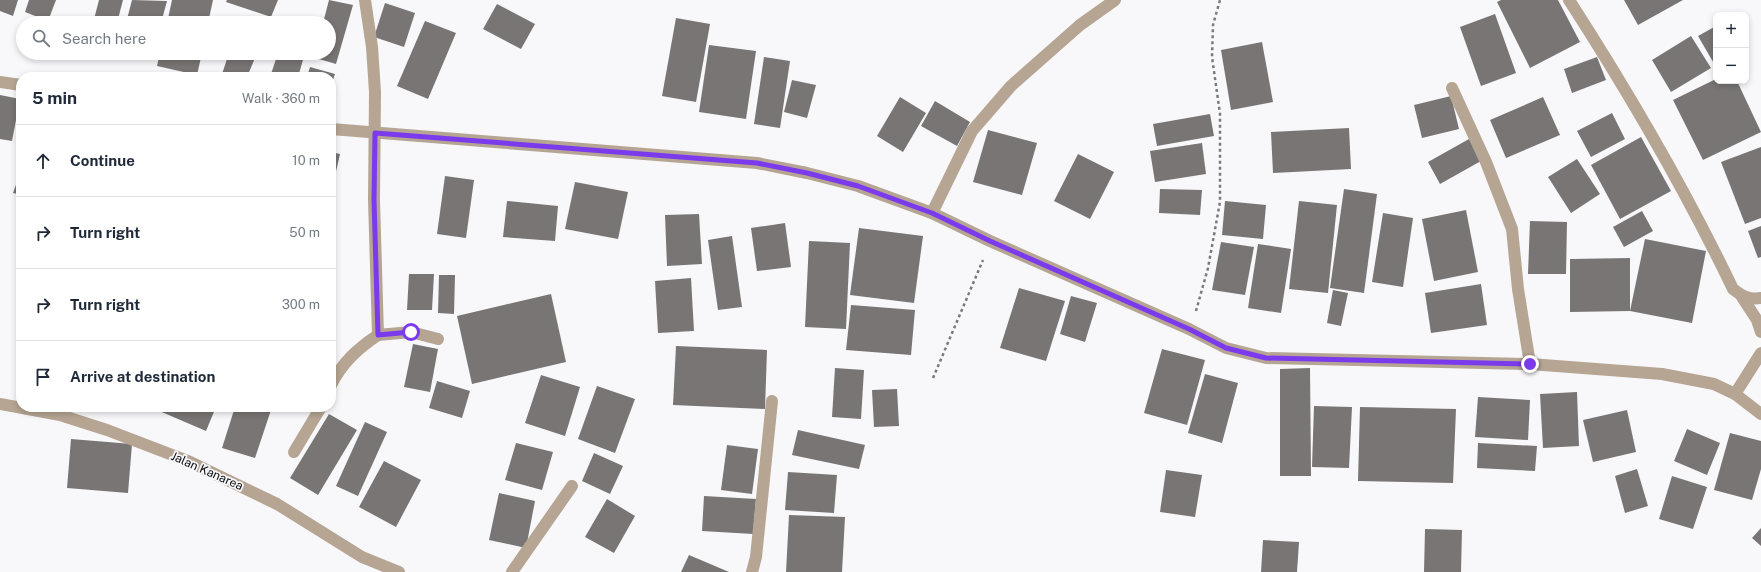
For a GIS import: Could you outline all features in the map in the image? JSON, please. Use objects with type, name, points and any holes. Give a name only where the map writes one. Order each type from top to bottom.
[{"type":"street","points":[[365,0],[372,54],[375,133],[374,200],[378,335]]},
{"type":"street","points":[[932,213],[972,131],[1011,86],[1080,25],[1115,0]]},
{"type":"street","points":[[1569,0],[1619,77],[1733,289],[1742,297],[1757,320],[1761,332]]},
{"type":"street","points":[[0,82],[16,84]]},
{"type":"street","points":[[1452,88],[1486,162],[1512,228],[1518,290],[1530,364]]},
{"type":"street","points":[[336,129],[757,163],[807,173],[858,186],[932,213],[990,241],[1189,329],[1226,348],[1266,358],[1530,364],[1662,374],[1714,384],[1735,394],[1761,414]]},
{"type":"street","points":[[1742,297],[1754,299],[1761,298]]},
{"type":"street","points":[[336,377],[344,363],[360,347],[378,335],[411,332],[438,339]]},
{"type":"street","points":[[1735,394],[1761,353]]},
{"type":"street","points":[[752,572],[756,557],[772,401]]},
{"type":"street","name":"Jalan Kanarea","points":[[0,404],[16,407]]},
{"type":"street","name":"Jalan Kanarea","points":[[40,412],[60,416],[107,430],[188,461],[277,504],[362,557],[399,572]]},
{"type":"street","points":[[294,452],[318,412]]},
{"type":"street","points":[[512,572],[572,486]]},
{"type":"path","points":[[1189,329],[1200,303],[1216,230],[1220,202],[1220,114],[1212,57],[1213,25],[1220,0]]},
{"type":"path","points":[[933,378],[990,241]]},
{"type":"building","points":[[0,0],[18,0],[13,16],[0,11]]},
{"type":"building","points":[[29,0],[56,0],[50,16],[35,16],[25,12]]},
{"type":"building","points":[[99,0],[123,0],[119,16],[95,16]]},
{"type":"building","points":[[132,0],[167,1],[163,16],[128,16]]},
{"type":"building","points":[[172,0],[213,0],[210,16],[169,16]]},
{"type":"building","points":[[227,0],[278,0],[271,16],[226,2]]},
{"type":"building","points":[[329,0],[353,5],[336,64],[322,60],[336,60],[336,16],[325,16]]},
{"type":"building","points":[[1501,0],[1558,0],[1580,42],[1530,68],[1497,2]]},
{"type":"building","points":[[1624,0],[1683,0],[1638,25]]},
{"type":"building","points":[[385,3],[415,13],[404,47],[374,37]]},
{"type":"building","points":[[497,4],[535,24],[521,49],[483,29]]},
{"type":"building","points":[[1495,14],[1516,73],[1481,86],[1460,27]]},
{"type":"building","points":[[676,18],[710,24],[696,102],[662,96]]},
{"type":"building","points":[[425,21],[456,33],[428,99],[397,86]]},
{"type":"building","points":[[1713,28],[1713,62],[1698,36]]},
{"type":"building","points":[[1691,36],[1711,68],[1671,92],[1652,60]]},
{"type":"building","points":[[1262,42],[1273,102],[1231,110],[1221,50]]},
{"type":"building","points":[[709,45],[756,51],[746,119],[699,112]]},
{"type":"building","points":[[764,57],[790,61],[780,128],[754,124]]},
{"type":"building","points":[[1597,57],[1606,80],[1572,93],[1564,69]]},
{"type":"building","points":[[158,60],[200,60],[198,72],[184,72],[157,66]]},
{"type":"building","points":[[227,60],[254,60],[249,72],[223,72]]},
{"type":"building","points":[[276,60],[303,60],[299,72],[272,72]]},
{"type":"building","points":[[310,67],[328,72],[308,72]]},
{"type":"building","points":[[792,80],[816,85],[807,118],[784,112]]},
{"type":"building","points":[[1713,80],[1713,84],[1738,84],[1761,132],[1703,160],[1673,100]]},
{"type":"building","points":[[0,95],[16,98],[16,120],[12,141],[0,139]]},
{"type":"building","points":[[1451,96],[1459,129],[1422,138],[1414,105]]},
{"type":"building","points":[[900,97],[926,113],[903,152],[877,136]]},
{"type":"building","points":[[1543,97],[1560,135],[1506,158],[1490,120]]},
{"type":"building","points":[[935,101],[970,122],[957,146],[921,126]]},
{"type":"building","points":[[1612,113],[1625,139],[1591,157],[1577,131]]},
{"type":"building","points":[[1210,114],[1214,136],[1157,146],[1153,124]]},
{"type":"building","points":[[1349,128],[1351,169],[1273,173],[1271,132]]},
{"type":"building","points":[[988,130],[1037,143],[1022,195],[973,182]]},
{"type":"building","points":[[1641,137],[1671,191],[1620,219],[1591,165]]},
{"type":"building","points":[[1469,139],[1481,161],[1440,184],[1428,162]]},
{"type":"building","points":[[1202,143],[1206,174],[1155,182],[1150,151]]},
{"type":"building","points":[[1761,147],[1761,218],[1745,224],[1721,162]]},
{"type":"building","points":[[336,153],[340,154],[336,172]]},
{"type":"building","points":[[1078,154],[1114,172],[1090,219],[1054,201]]},
{"type":"building","points":[[1577,159],[1600,194],[1571,213],[1548,177]]},
{"type":"building","points":[[445,176],[474,180],[466,238],[437,234]]},
{"type":"building","points":[[575,182],[628,192],[618,239],[565,229]]},
{"type":"building","points":[[16,185],[16,194],[13,193]]},
{"type":"building","points":[[1160,189],[1202,190],[1200,215],[1159,213]]},
{"type":"building","points":[[1344,189],[1377,194],[1364,293],[1330,288]]},
{"type":"building","points":[[507,201],[558,206],[555,241],[503,237]]},
{"type":"building","points":[[1225,201],[1266,205],[1263,239],[1222,235]]},
{"type":"building","points":[[1299,201],[1337,205],[1328,293],[1289,289]]},
{"type":"building","points":[[1466,210],[1478,272],[1434,281],[1422,219]]},
{"type":"building","points":[[1642,211],[1653,231],[1624,247],[1613,227]]},
{"type":"building","points":[[1383,213],[1413,218],[1403,287],[1372,282]]},
{"type":"building","points":[[699,214],[702,264],[667,266],[665,215]]},
{"type":"building","points":[[1530,221],[1567,222],[1566,274],[1528,274]]},
{"type":"building","points":[[785,223],[791,267],[757,271],[751,228]]},
{"type":"building","points":[[1761,226],[1761,257],[1758,258],[1748,231]]},
{"type":"building","points":[[859,228],[923,236],[914,303],[850,295]]},
{"type":"building","points":[[732,236],[742,307],[718,310],[708,240]]},
{"type":"building","points":[[1645,239],[1706,251],[1692,323],[1630,311]]},
{"type":"building","points":[[809,241],[850,243],[846,329],[805,327]]},
{"type":"building","points":[[1221,242],[1254,247],[1245,295],[1212,290]]},
{"type":"building","points":[[1258,244],[1291,249],[1281,313],[1248,308]]},
{"type":"building","points":[[1630,258],[1630,311],[1570,312],[1570,259]]},
{"type":"building","points":[[409,274],[434,274],[432,310],[407,310]]},
{"type":"building","points":[[439,275],[455,275],[454,314],[438,313]]},
{"type":"building","points":[[691,278],[694,331],[658,333],[655,281]]},
{"type":"building","points":[[1481,284],[1487,325],[1431,333],[1425,293]]},
{"type":"building","points":[[1019,288],[1065,301],[1046,361],[1000,348]]},
{"type":"building","points":[[1333,290],[1348,293],[1341,326],[1327,323]]},
{"type":"building","points":[[551,294],[566,362],[472,384],[457,316]]},
{"type":"building","points":[[1071,296],[1097,303],[1085,342],[1060,334]]},
{"type":"building","points":[[851,305],[915,310],[911,355],[846,350]]},
{"type":"building","points":[[413,344],[438,349],[430,392],[404,387]]},
{"type":"building","points":[[676,346],[767,350],[765,409],[673,405]]},
{"type":"building","points":[[1162,349],[1205,360],[1187,425],[1144,413]]},
{"type":"building","points":[[835,368],[864,370],[861,419],[832,417]]},
{"type":"building","points":[[1310,368],[1311,476],[1280,476],[1280,369]]},
{"type":"building","points":[[1205,374],[1238,383],[1222,443],[1188,433]]},
{"type":"building","points":[[541,375],[580,387],[565,436],[525,423]]},
{"type":"building","points":[[437,381],[470,391],[462,418],[429,408]]},
{"type":"building","points":[[597,386],[635,399],[615,453],[578,439]]},
{"type":"building","points":[[897,389],[899,426],[874,427],[872,390]]},
{"type":"building","points":[[1577,392],[1579,446],[1543,448],[1540,394]]},
{"type":"building","points":[[1478,397],[1530,400],[1528,440],[1475,437]]},
{"type":"building","points":[[1314,406],[1352,407],[1349,468],[1312,467]]},
{"type":"building","points":[[1360,407],[1456,409],[1453,483],[1358,481]]},
{"type":"building","points":[[1627,410],[1636,452],[1593,462],[1583,420]]},
{"type":"building","points":[[162,412],[214,412],[206,431]]},
{"type":"building","points":[[233,412],[270,412],[255,458],[222,448]]},
{"type":"building","points":[[329,414],[357,430],[318,495],[290,478]]},
{"type":"building","points":[[365,422],[387,432],[358,496],[336,486]]},
{"type":"building","points":[[1687,429],[1720,443],[1707,475],[1674,461]]},
{"type":"building","points":[[798,430],[865,445],[859,469],[792,455]]},
{"type":"building","points":[[1730,433],[1761,441],[1761,469],[1752,500],[1714,490]]},
{"type":"building","points":[[71,439],[132,444],[128,493],[67,488]]},
{"type":"building","points":[[516,443],[553,452],[542,490],[505,480]]},
{"type":"building","points":[[1478,443],[1537,446],[1535,471],[1477,468]]},
{"type":"building","points":[[727,445],[758,449],[752,494],[721,490]]},
{"type":"building","points":[[594,453],[623,466],[610,494],[582,481]]},
{"type":"building","points":[[384,461],[421,480],[396,527],[359,507]]},
{"type":"building","points":[[1637,469],[1648,506],[1625,513],[1615,476]]},
{"type":"building","points":[[1166,470],[1202,475],[1195,517],[1160,512]]},
{"type":"building","points":[[788,472],[837,475],[834,513],[785,510]]},
{"type":"building","points":[[1672,476],[1707,487],[1693,529],[1659,519]]},
{"type":"building","points":[[499,493],[535,501],[526,548],[489,540]]},
{"type":"building","points":[[704,496],[756,499],[753,534],[702,531]]},
{"type":"building","points":[[607,499],[635,516],[614,553],[585,537]]},
{"type":"building","points":[[789,515],[845,517],[842,572],[786,572]]},
{"type":"building","points":[[1761,528],[1761,546],[1752,538]]},
{"type":"building","points":[[1425,529],[1462,530],[1461,572],[1424,572]]},
{"type":"building","points":[[1263,540],[1299,542],[1297,572],[1261,572]]},
{"type":"building","points":[[689,555],[722,569],[729,572],[681,572]]},
{"type":"route","points":[[411,332],[395,332],[378,335],[374,200],[375,133],[621,152],[712,161],[757,163],[807,173],[858,186],[932,213],[990,241],[1189,329],[1226,348],[1266,358],[1530,364]]}]
